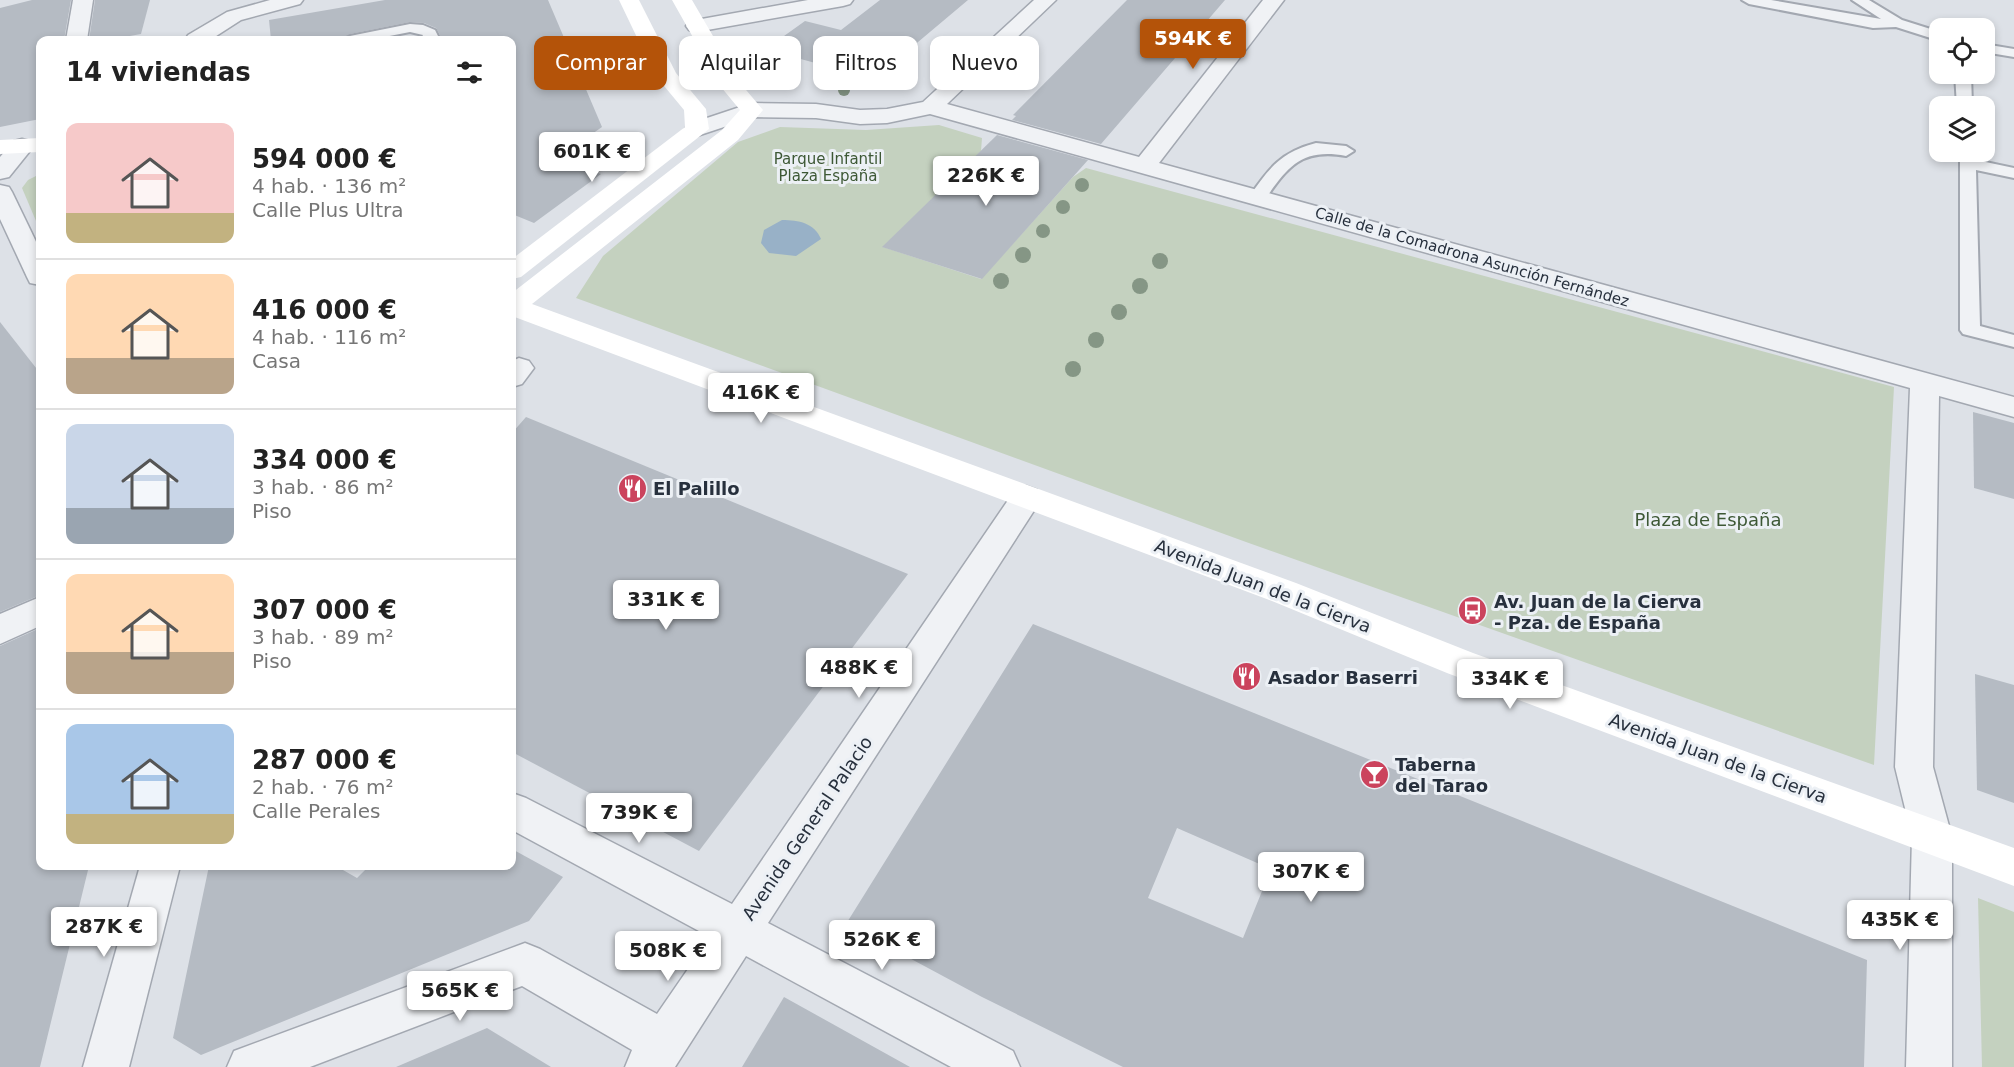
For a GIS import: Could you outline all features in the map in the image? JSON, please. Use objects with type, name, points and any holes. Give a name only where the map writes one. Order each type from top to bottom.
[{"type":"street","points":[[78,36],[83,0]]},
{"type":"street","points":[[203,36],[234,8],[293,0]]},
{"type":"street","points":[[629,0],[666,75],[695,109],[697,129]]},
{"type":"street","points":[[682,0],[732,87],[752,110]]},
{"type":"street","points":[[696,26],[843,0]]},
{"type":"street","points":[[516,268],[697,129],[752,110],[816,111],[860,117],[888,116],[931,107],[1046,0]]},
{"type":"street","points":[[1144,166],[1274,0]]},
{"type":"street","name":"Calle de la Comadrona Asunción Fernández","points":[[931,107],[2014,407]]},
{"type":"street","points":[[516,303],[730,135],[752,110]]},
{"type":"street","points":[[0,172],[21,146]]},
{"type":"street","points":[[0,192],[36,268]]},
{"type":"street","name":"Avenida Juan de la Cierva","points":[[516,307],[1284,592],[1460,663],[2014,867]]},
{"type":"street","points":[[1925,383],[1914,767],[1932,837],[1929,1067]]},
{"type":"street","name":"Avenida General Palacio","points":[[656,1055],[1026,498]]},
{"type":"street","points":[[0,630],[36,613]]},
{"type":"street","points":[[516,812],[997,1067]]},
{"type":"street","points":[[106,1067],[159,870]]},
{"type":"street","points":[[250,1067],[525,964],[656,1055]]},
{"type":"lane","points":[[1749,0],[1873,24],[1897,23]]},
{"type":"lane","points":[[1859,0],[1897,23],[1929,33]]},
{"type":"lane","points":[[373,36],[418,28],[430,33],[431,36]]},
{"type":"lane","points":[[1995,50],[2014,53]]},
{"type":"lane","points":[[1258,197],[1281,164],[1290,158],[1320,147],[1346,151]]},
{"type":"lane","points":[[1969,162],[1970,330],[2014,341]]},
{"type":"lane","points":[[1983,162],[2014,173]]},
{"type":"green space","name":"Plaza de España","points":[[939,125],[982,138],[981,151],[883,247],[981,279],[1073,177],[1086,168],[1894,387],[1874,765],[1246,542],[576,298],[603,256],[738,142],[780,127],[866,130]]},
{"type":"green space","points":[[36,176],[36,221],[22,188],[28,180]]},
{"type":"green space","points":[[1978,898],[2014,912],[2014,1067],[1982,1067]]},
{"type":"water","points":[[782,220],[805,223],[814,229],[821,239],[796,256],[769,253],[761,243],[764,230]]},
{"type":"building","points":[[32,0],[71,0],[65,36],[36,36],[36,120],[0,127],[0,8]]},
{"type":"building","points":[[95,0],[150,0],[141,34],[90,36]]},
{"type":"building","points":[[385,0],[548,0],[563,36],[534,36],[534,90],[586,90],[602,127],[556,159],[601,174],[534,223],[516,216],[516,36],[439,36],[436,28],[424,23],[410,22],[347,36],[271,36],[269,20]]},
{"type":"building","points":[[880,0],[968,0],[918,42],[918,36],[813,36],[813,62],[801,59],[801,36],[784,36],[805,21],[841,30]]},
{"type":"building","points":[[1127,0],[1225,0],[1101,144],[1012,120],[1016,116],[1013,115]]},
{"type":"building","points":[[997,135],[1088,160],[982,279],[882,247]]},
{"type":"building","points":[[0,322],[36,368],[36,597],[0,612]]},
{"type":"building","points":[[1973,412],[2014,423],[2014,499],[1974,488]]},
{"type":"building","points":[[526,417],[908,574],[699,851],[516,754],[516,428]]},
{"type":"building","points":[[1033,624],[1867,960],[1864,1067],[1123,1067],[982,997],[846,924]],"holes":[[[1177,828],[1271,869],[1243,938],[1148,898]]]},
{"type":"building","points":[[36,630],[36,870],[88,870],[40,1067],[0,1067],[0,646]]},
{"type":"building","points":[[1975,674],[2014,685],[2014,803],[1977,790]]},
{"type":"building","points":[[516,851],[563,877],[529,921],[201,1055],[173,1038],[208,870],[343,870],[357,878],[365,870],[516,870]]},
{"type":"building","points":[[784,997],[910,1067],[742,1067]]},
{"type":"building","points":[[487,1028],[551,1067],[396,1067]]},
{"type":"place","name":"El Palillo","points":[[632,488]]},
{"type":"place","name":"Av. Juan de la Cierva - Pza. de España","points":[[1473,611]]},
{"type":"place","name":"Asador Baserri","points":[[1247,677]]},
{"type":"place","name":"Taberna del Tarao","points":[[1374,774]]},
{"type":"park label","name":"Parque Infantil Plaza España","points":[[828,168]]}]
